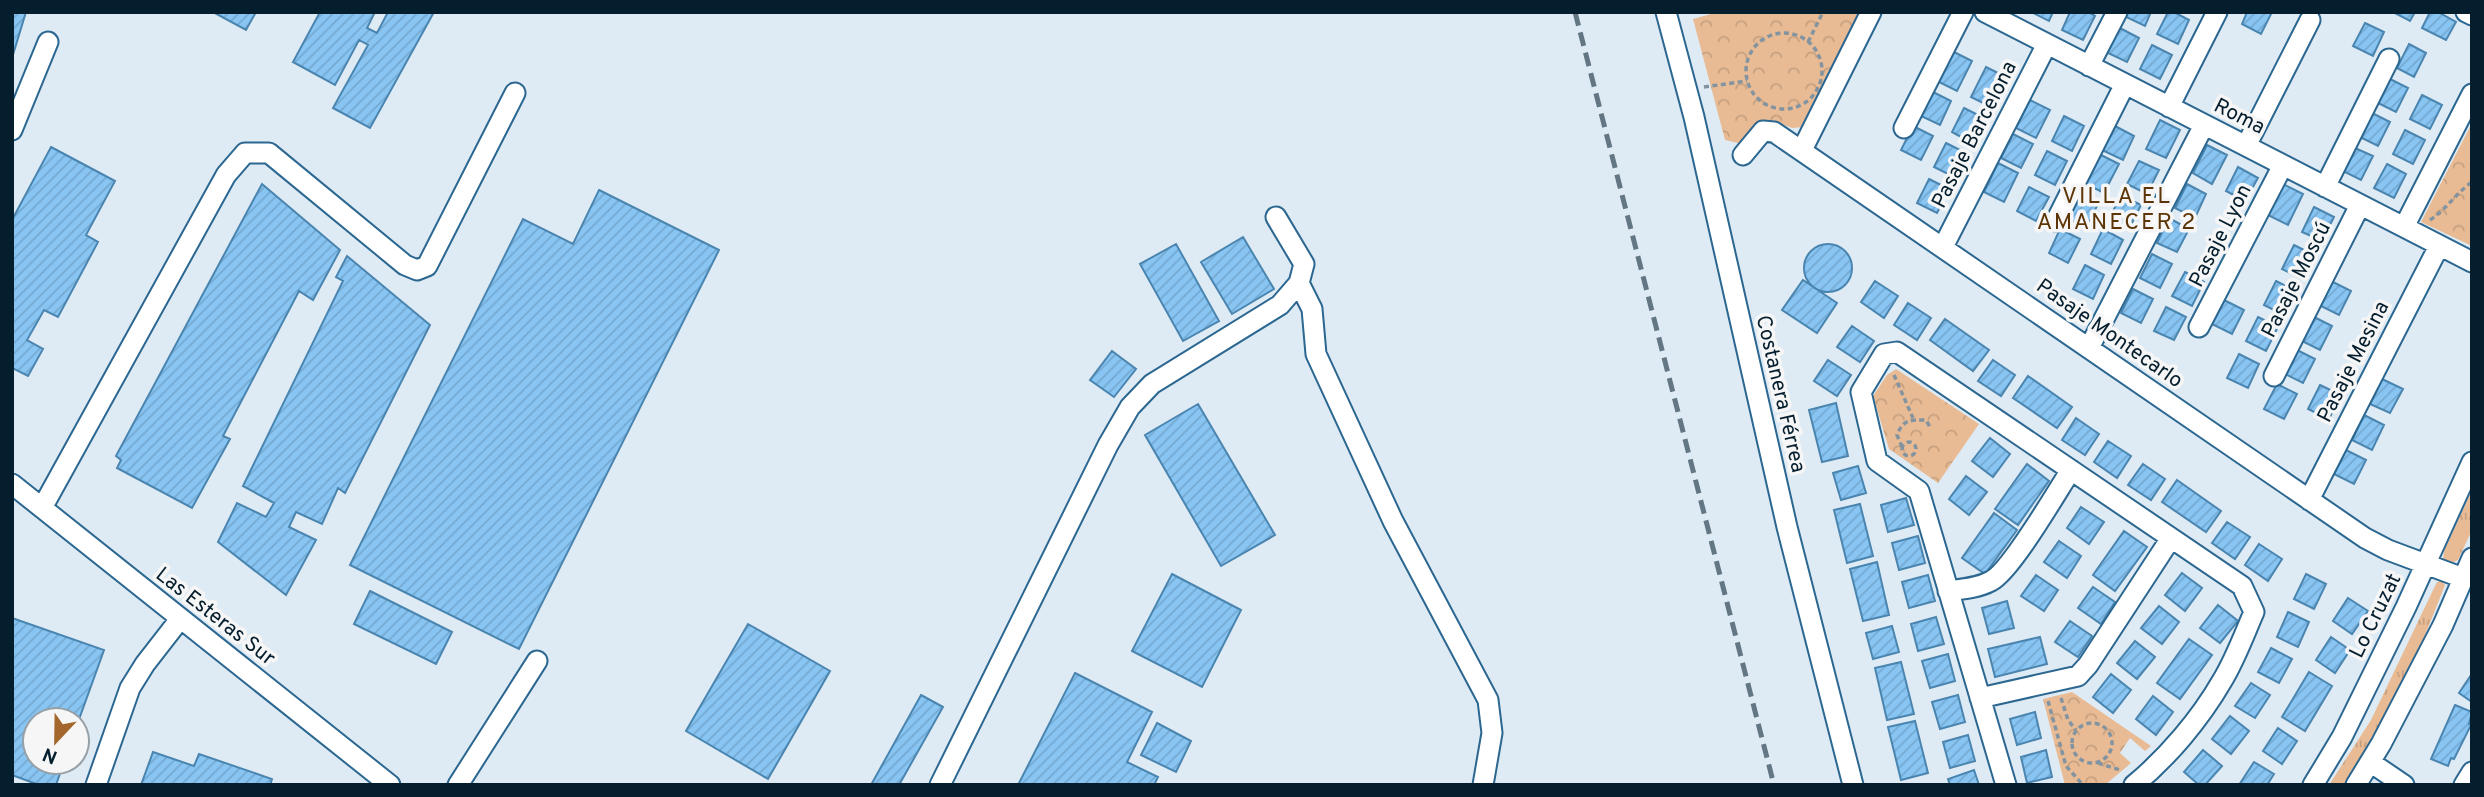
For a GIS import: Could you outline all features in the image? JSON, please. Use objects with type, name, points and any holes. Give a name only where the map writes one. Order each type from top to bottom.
[{"type":"street","name":"Costanera Férrea","points":[[1666,12],[1787,527],[1853,785]]},
{"type":"street","points":[[1802,150],[1871,12]]},
{"type":"street","points":[[1904,128],[1963,12]]},
{"type":"street","name":"Roma","points":[[1985,12],[2015,19],[2047,44],[2472,262]]},
{"type":"street","points":[[2089,66],[2117,12]]},
{"type":"street","points":[[2169,107],[2217,12]]},
{"type":"street","points":[[2466,12],[2472,15]]},
{"type":"street","points":[[2246,146],[2310,20]]},
{"type":"street","points":[[12,130],[48,42]]},
{"type":"street","name":"Pasaje Barcelona","points":[[1943,247],[2047,44]]},
{"type":"street","points":[[2325,187],[2389,59]]},
{"type":"street","points":[[2056,221],[2125,84]]},
{"type":"street","points":[[42,508],[226,175],[245,153],[269,153],[405,265],[416,270],[428,266],[515,93]]},
{"type":"street","points":[[2404,228],[2472,94]]},
{"type":"street","points":[[2089,348],[2204,125]]},
{"type":"street","name":"Pasaje Montecarlo","points":[[1743,155],[1763,131],[1774,132],[2377,546],[2463,578]]},
{"type":"street","name":"Pasaje Lyon","points":[[2199,327],[2283,165]]},
{"type":"street","name":"Pasaje Moscú","points":[[2274,376],[2360,205]]},
{"type":"street","points":[[940,785],[1102,457],[1130,407],[1152,384],[1280,305],[1299,283],[1304,264],[1276,217]]},
{"type":"street","name":"Pasaje Mesina","points":[[2309,499],[2440,246]]},
{"type":"street","points":[[1299,283],[1312,309],[1316,354],[1393,521],[1488,700],[1492,733],[1483,785]]},
{"type":"street","points":[[2006,785],[1919,491],[1877,461],[1861,392],[1884,354],[1897,352],[2242,586],[2255,612],[2223,681],[2148,781]]},
{"type":"street","name":"Lo Cruzat","points":[[2313,785],[2342,737],[2427,563],[2472,462]]},
{"type":"street","points":[[1948,592],[1976,587],[1993,580],[2007,567],[2071,470]]},
{"type":"street","name":"Las Esteras Sur","points":[[12,484],[390,785]]},
{"type":"street","points":[[1980,698],[2078,676],[2088,665],[2171,538]]},
{"type":"street","points":[[2356,785],[2443,625],[2472,558]]},
{"type":"street","points":[[96,785],[130,688],[180,619]]},
{"type":"street","points":[[458,785],[537,662]]},
{"type":"street","points":[[2370,762],[2404,785]]},
{"type":"street","points":[[2463,785],[2472,772]]},
{"type":"path","points":[[1808,42],[1822,12]]},
{"type":"path","points":[[1787,33],[1808,42],[1817,52],[1822,74],[1818,88],[1804,104],[1790,109],[1768,106],[1754,95],[1747,81],[1747,61],[1759,42],[1774,34],[1787,33]]},
{"type":"path","points":[[1686,89],[1747,81]]},
{"type":"path","points":[[2404,228],[2420,227],[2440,214],[2460,191],[2472,182]]},
{"type":"path","points":[[1893,352],[1894,377],[1913,418]]},
{"type":"path","points":[[1902,447],[1909,442],[1914,444],[1916,450],[1912,455],[1903,453],[1897,435],[1900,427],[1913,418],[1926,420],[1930,427]]},
{"type":"path","points":[[2043,684],[2066,766],[2083,785]]},
{"type":"path","points":[[2061,698],[2068,720],[2077,730]]},
{"type":"path","points":[[2088,723],[2107,729],[2111,734],[2112,746],[2106,758],[2093,763],[2080,759],[2072,741],[2077,730],[2088,723]]},
{"type":"green space","points":[[1718,12],[1863,12],[1803,127],[1792,128],[1772,120],[1747,145],[1725,140],[1693,19]]},
{"type":"green space","points":[[2472,123],[2472,246],[2421,222]]},
{"type":"green space","points":[[1896,369],[1979,424],[1938,483],[1889,449],[1873,396],[1887,375]]},
{"type":"green space","points":[[2472,490],[2472,530],[2458,560],[2450,564],[2443,560],[2444,551]]},
{"type":"green space","points":[[2442,581],[2445,585],[2435,611],[2389,714],[2344,785],[2329,785],[2371,720],[2437,582]]},
{"type":"green space","points":[[2072,692],[2151,746],[2145,751],[2130,738],[2120,753],[2131,763],[2105,785],[2065,785],[2043,699]]},
{"type":"building","points":[[12,12],[26,12],[12,58]]},
{"type":"building","points":[[213,12],[256,12],[246,30]]},
{"type":"building","points":[[320,12],[375,12],[367,28],[377,33],[388,12],[434,12],[370,128],[333,108],[368,45],[359,40],[335,85],[293,62]]},
{"type":"building","points":[[2031,12],[2053,12],[2049,21]]},
{"type":"building","points":[[2070,12],[2088,12],[2095,16],[2083,40],[2062,30]]},
{"type":"building","points":[[2125,12],[2151,12],[2145,26],[2124,16]]},
{"type":"building","points":[[2168,12],[2174,12],[2189,20],[2178,44],[2157,34]]},
{"type":"building","points":[[2247,12],[2272,12],[2261,34],[2242,24]]},
{"type":"building","points":[[2393,12],[2415,12],[2410,21]]},
{"type":"building","points":[[2430,12],[2438,12],[2456,22],[2446,40],[2422,28]]},
{"type":"building","points":[[2365,23],[2384,32],[2373,56],[2353,46]]},
{"type":"building","points":[[2118,27],[2139,38],[2127,62],[2106,52]]},
{"type":"building","points":[[2409,44],[2426,53],[2414,77],[2397,68]]},
{"type":"building","points":[[2152,45],[2172,55],[2160,79],[2140,69]]},
{"type":"building","points":[[1952,51],[1972,61],[1957,91],[1937,81]]},
{"type":"building","points":[[1986,67],[2006,77],[1991,107],[1971,97]]},
{"type":"building","points":[[2390,79],[2408,88],[2396,112],[2378,103]]},
{"type":"building","points":[[1931,91],[1951,101],[1940,125],[1919,115]]},
{"type":"building","points":[[2422,95],[2442,105],[2430,129],[2410,119]]},
{"type":"building","points":[[2030,100],[2050,110],[2036,138],[2016,128]]},
{"type":"building","points":[[1964,108],[1984,118],[1972,143],[1952,132]]},
{"type":"building","points":[[2372,113],[2390,122],[2378,146],[2360,137]]},
{"type":"building","points":[[2064,116],[2084,126],[2072,151],[2052,141]]},
{"type":"building","points":[[2160,120],[2180,130],[2166,158],[2146,149]]},
{"type":"building","points":[[1913,126],[1933,136],[1921,160],[1901,150]]},
{"type":"building","points":[[2115,126],[2134,136],[2123,160],[2102,150]]},
{"type":"building","points":[[2405,130],[2425,140],[2413,164],[2393,154]]},
{"type":"building","points":[[2013,134],[2033,144],[2021,168],[2001,158]]},
{"type":"building","points":[[1946,143],[1966,153],[1954,177],[1934,167]]},
{"type":"building","points":[[2207,145],[2227,155],[2212,184],[2193,173]]},
{"type":"building","points":[[51,147],[115,181],[86,235],[98,242],[58,317],[44,310],[27,340],[43,349],[28,376],[12,368],[12,220]]},
{"type":"building","points":[[2355,148],[2373,156],[2361,180],[2343,171]]},
{"type":"building","points":[[2047,151],[2067,161],[2055,185],[2035,175]]},
{"type":"building","points":[[2099,154],[2119,164],[2104,193],[2084,183]]},
{"type":"building","points":[[2139,161],[2159,170],[2147,194],[2127,184]]},
{"type":"building","points":[[1998,163],[2018,173],[2004,202],[1984,192]]},
{"type":"building","points":[[2387,164],[2406,174],[2394,198],[2374,188]]},
{"type":"building","points":[[2238,167],[2258,178],[2245,201],[2226,191]]},
{"type":"building","points":[[1929,179],[1949,189],[1937,213],[1917,203]]},
{"type":"building","points":[[262,184],[340,250],[313,300],[299,291],[223,436],[230,439],[192,508],[117,468],[121,460],[116,456]]},
{"type":"building","points":[[2187,184],[2206,194],[2195,218],[2175,208]]},
{"type":"building","points":[[2283,184],[2303,194],[2288,225],[2268,215]]},
{"type":"building","points":[[2029,187],[2049,197],[2036,221],[2017,211]]},
{"type":"building","points":[[599,190],[719,250],[519,649],[350,565],[523,219],[573,244]]},
{"type":"building","points":[[2078,194],[2098,204],[2086,228],[2066,218]]},
{"type":"building","points":[[2121,195],[2141,205],[2129,229],[2109,219]]},
{"type":"building","points":[[2314,207],[2334,217],[2322,241],[2302,232]]},
{"type":"building","points":[[2169,218],[2189,229],[2177,252],[2157,243]]},
{"type":"building","points":[[2060,229],[2080,239],[2068,263],[2049,253]]},
{"type":"building","points":[[2103,229],[2123,240],[2111,264],[2091,254]]},
{"type":"building","points":[[1243,237],[1274,289],[1232,314],[1201,262]]},
{"type":"building","points":[[1176,244],[1219,321],[1183,341],[1140,264]]},
{"type":"building","points":[[1828,244],[1845,251],[1852,268],[1845,285],[1828,292],[1811,285],[1804,268],[1811,251]]},
{"type":"building","points":[[2294,245],[2314,255],[2302,279],[2282,269]]},
{"type":"building","points":[[2152,254],[2172,264],[2160,288],[2140,278]]},
{"type":"building","points":[[347,256],[430,325],[345,493],[338,488],[322,524],[296,512],[289,527],[316,540],[286,595],[218,542],[237,503],[266,517],[274,503],[243,486],[343,281],[336,277]]},
{"type":"building","points":[[2085,265],[2104,275],[2093,299],[2073,289]]},
{"type":"building","points":[[2185,272],[2204,282],[2192,306],[2172,296]]},
{"type":"building","points":[[1803,280],[1837,303],[1817,333],[1782,310]]},
{"type":"building","points":[[1875,281],[1898,296],[1884,318],[1861,302]]},
{"type":"building","points":[[2276,281],[2296,291],[2284,315],[2264,305]]},
{"type":"building","points":[[2331,281],[2351,291],[2339,315],[2319,305]]},
{"type":"building","points":[[2133,289],[2153,299],[2141,323],[2121,313]]},
{"type":"building","points":[[2224,300],[2244,310],[2232,334],[2212,324]]},
{"type":"building","points":[[1908,303],[1931,318],[1917,340],[1894,325]]},
{"type":"building","points":[[2166,307],[2186,317],[2174,340],[2154,331]]},
{"type":"building","points":[[2312,316],[2332,326],[2320,350],[2300,340]]},
{"type":"building","points":[[2258,317],[2278,327],[2266,351],[2246,341]]},
{"type":"building","points":[[1945,319],[1989,350],[1973,371],[1930,340]]},
{"type":"building","points":[[1852,326],[1874,341],[1860,362],[1837,347]]},
{"type":"building","points":[[2295,349],[2315,359],[2303,383],[2283,373]]},
{"type":"building","points":[[1112,351],[1136,369],[1114,397],[1090,380]]},
{"type":"building","points":[[2239,354],[2259,364],[2248,388],[2227,378]]},
{"type":"building","points":[[1828,360],[1851,375],[1837,396],[1814,381]]},
{"type":"building","points":[[1993,360],[2015,375],[2001,396],[1978,381]]},
{"type":"building","points":[[2028,376],[2072,407],[2057,428],[2013,398]]},
{"type":"building","points":[[2382,379],[2403,389],[2390,413],[2370,404]]},
{"type":"building","points":[[2277,384],[2297,394],[2284,419],[2264,409]]},
{"type":"building","points":[[2320,385],[2341,395],[2329,419],[2308,409]]},
{"type":"building","points":[[1836,403],[1848,456],[1822,462],[1809,410]]},
{"type":"building","points":[[1198,404],[1275,535],[1221,566],[1145,435]]},
{"type":"building","points":[[2364,415],[2384,425],[2372,450],[2352,440]]},
{"type":"building","points":[[2076,418],[2099,434],[2085,455],[2062,440]]},
{"type":"building","points":[[1990,438],[2010,454],[1993,477],[1972,461]]},
{"type":"building","points":[[2108,441],[2131,456],[2117,478],[2094,462]]},
{"type":"building","points":[[2346,450],[2366,460],[2354,484],[2334,474]]},
{"type":"building","points":[[2027,464],[2049,481],[2018,525],[1995,509]]},
{"type":"building","points":[[2143,464],[2165,479],[2151,500],[2128,485]]},
{"type":"building","points":[[1858,466],[1866,493],[1841,500],[1833,473]]},
{"type":"building","points":[[1966,476],[1987,492],[1969,515],[1949,499]]},
{"type":"building","points":[[2177,480],[2221,511],[2206,532],[2162,502]]},
{"type":"building","points":[[1906,498],[1914,525],[1888,532],[1881,505]]},
{"type":"building","points":[[1860,504],[1873,556],[1847,563],[1834,510]]},
{"type":"building","points":[[2081,507],[2104,522],[2089,544],[2067,528]]},
{"type":"building","points":[[1994,513],[2017,530],[1985,574],[1962,558]]},
{"type":"building","points":[[2227,522],[2250,537],[2235,559],[2212,543]]},
{"type":"building","points":[[2124,531],[2147,547],[2115,591],[2093,575]]},
{"type":"building","points":[[1918,536],[1925,563],[1899,570],[1892,543]]},
{"type":"building","points":[[2059,541],[2081,556],[2067,578],[2044,562]]},
{"type":"building","points":[[2259,544],[2282,559],[2268,581],[2245,565]]},
{"type":"building","points":[[1877,562],[1889,615],[1863,621],[1850,569]]},
{"type":"building","points":[[2182,573],[2202,588],[2185,611],[2165,595]]},
{"type":"building","points":[[1172,574],[1241,610],[1202,687],[1132,651]]},
{"type":"building","points":[[2306,574],[2326,584],[2314,609],[2294,599]]},
{"type":"building","points":[[1928,575],[1935,601],[1909,608],[1902,582]]},
{"type":"building","points":[[2036,575],[2058,590],[2044,611],[2021,596]]},
{"type":"building","points":[[2093,587],[2115,602],[2101,624],[2078,608]]},
{"type":"building","points":[[370,591],[452,632],[436,664],[354,624]]},
{"type":"building","points":[[2348,598],[2368,611],[2352,634],[2333,621]]},
{"type":"building","points":[[2007,601],[2014,628],[1989,634],[1982,608]]},
{"type":"building","points":[[2218,605],[2238,621],[2220,643],[2200,628]]},
{"type":"building","points":[[2159,606],[2179,622],[2162,644],[2141,628]]},
{"type":"building","points":[[2288,612],[2309,622],[2298,647],[2277,637]]},
{"type":"building","points":[[1936,617],[1944,644],[1918,651],[1911,624]]},
{"type":"building","points":[[12,618],[104,650],[84,706],[21,706],[21,776],[59,776],[56,785],[39,785],[12,775]]},
{"type":"building","points":[[2070,621],[2092,636],[2078,657],[2055,642]]},
{"type":"building","points":[[748,624],[830,671],[768,779],[686,731]]},
{"type":"building","points":[[1892,626],[1899,652],[1873,659],[1866,633]]},
{"type":"building","points":[[2040,637],[2047,664],[1995,677],[1988,649]]},
{"type":"building","points":[[2331,637],[2350,650],[2335,673],[2316,660]]},
{"type":"building","points":[[2189,639],[2212,655],[2180,699],[2157,683]]},
{"type":"building","points":[[2135,641],[2155,657],[2137,679],[2117,663]]},
{"type":"building","points":[[2271,648],[2292,659],[2279,683],[2258,672]]},
{"type":"building","points":[[1948,654],[1955,681],[1930,688],[1922,661]]},
{"type":"building","points":[[1901,662],[1914,714],[1887,720],[1875,668]]},
{"type":"building","points":[[2309,672],[2332,686],[2305,731],[2282,717]]},
{"type":"building","points":[[1075,673],[1152,712],[1127,762],[1158,777],[1154,785],[1018,785]]},
{"type":"building","points":[[2111,674],[2131,690],[2113,713],[2093,697]]},
{"type":"building","points":[[2472,676],[2472,702],[2459,693]]},
{"type":"building","points":[[2251,683],[2270,695],[2255,718],[2235,706]]},
{"type":"building","points":[[921,695],[943,707],[899,785],[871,785]]},
{"type":"building","points":[[1958,695],[1965,722],[1940,729],[1932,702]]},
{"type":"building","points":[[2153,696],[2173,712],[2156,735],[2136,719]]},
{"type":"building","points":[[2455,705],[2472,712],[2471,725],[2448,766],[2431,759]]},
{"type":"building","points":[[2035,712],[2041,738],[2017,745],[2010,719]]},
{"type":"building","points":[[2230,716],[2249,731],[2231,754],[2212,739]]},
{"type":"building","points":[[1915,721],[1928,773],[1901,780],[1888,727]]},
{"type":"building","points":[[1157,723],[1191,741],[1176,772],[1141,755]]},
{"type":"building","points":[[2278,728],[2297,741],[2282,764],[2263,751]]},
{"type":"building","points":[[1968,735],[1975,761],[1950,768],[1943,742]]},
{"type":"building","points":[[2046,750],[2052,777],[2027,783],[2021,757]]},
{"type":"building","points":[[2203,750],[2222,766],[2205,785],[2199,785],[2184,772]]},
{"type":"building","points":[[153,752],[194,766],[199,754],[272,779],[270,785],[141,785]]},
{"type":"building","points":[[2254,762],[2274,774],[2267,785],[2239,785]]},
{"type":"building","points":[[1974,770],[1979,785],[1950,785],[1948,779]]},
{"type":"railway","points":[[1575,12],[1774,785]]},
{"type":"district","name":"VILLA EL AMANECER 2","points":[[2117,210]]}]
